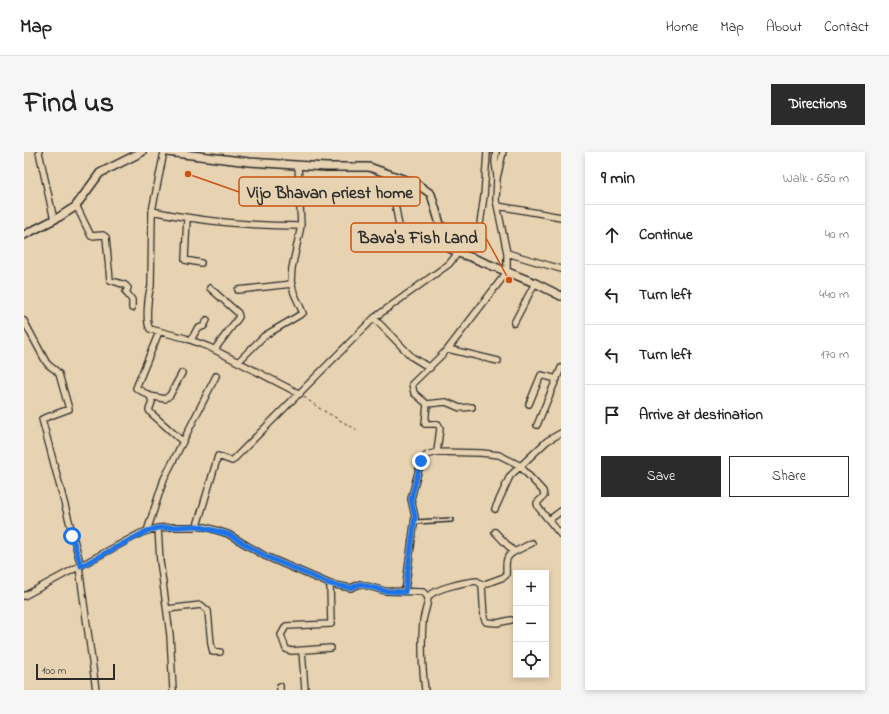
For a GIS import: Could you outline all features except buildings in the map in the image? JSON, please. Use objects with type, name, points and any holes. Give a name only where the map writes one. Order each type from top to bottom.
[{"type":"street","points":[[39,152],[54,220]]},
{"type":"street","points":[[24,235],[54,220],[76,205],[100,173],[142,152]]},
{"type":"street","points":[[300,394],[215,349],[191,340],[150,329],[147,326],[147,298],[151,286],[152,211],[165,152],[250,162],[369,167],[417,184],[431,194],[445,241],[449,248],[458,254],[535,283],[561,296]]},
{"type":"street","points":[[478,238],[484,196],[487,152]]},
{"type":"street","points":[[472,407],[460,408],[446,402],[427,404],[414,393],[412,384],[448,349],[507,272],[507,253],[496,200],[496,152]]},
{"type":"street","points":[[497,178],[503,152]]},
{"type":"street","points":[[239,361],[264,336],[303,313],[292,284],[292,268],[300,226],[298,165]]},
{"type":"street","points":[[390,175],[400,226]]},
{"type":"street","points":[[76,205],[91,236],[103,235],[106,237],[110,280],[125,285],[128,288],[126,292],[132,300],[132,308]]},
{"type":"street","points":[[498,206],[561,217]]},
{"type":"street","points":[[152,211],[187,218],[252,226],[300,226]]},
{"type":"street","points":[[187,218],[185,260],[201,263]]},
{"type":"street","points":[[507,253],[561,269]]},
{"type":"street","points":[[197,526],[218,456],[232,461],[374,318],[449,264],[458,254]]},
{"type":"street","points":[[514,323],[535,283]]},
{"type":"street","points":[[238,290],[292,284]]},
{"type":"street","points":[[210,288],[238,313],[239,316],[215,349]]},
{"type":"street","points":[[374,318],[412,357],[430,368]]},
{"type":"street","points":[[191,340],[197,329],[204,326],[206,320]]},
{"type":"street","points":[[24,322],[49,367],[56,369],[59,374],[69,409],[42,419],[80,567],[96,690]]},
{"type":"street","points":[[159,332],[136,388],[150,396],[165,399],[170,395],[182,373]]},
{"type":"street","points":[[448,349],[498,361]]},
{"type":"street","points":[[537,426],[561,368]]},
{"type":"street","points":[[529,404],[541,375],[557,379]]},
{"type":"street","points":[[147,531],[164,479],[216,376]]},
{"type":"street","points":[[150,396],[152,402],[149,410],[151,413],[182,441]]},
{"type":"street","points":[[427,404],[425,424],[438,424],[440,428],[437,452]]},
{"type":"street","points":[[496,509],[510,476],[519,465],[547,441],[561,433]]},
{"type":"street","points":[[405,592],[415,522],[415,514],[411,504],[413,485],[421,461],[427,455],[437,452],[490,454],[505,458],[519,465],[544,491],[544,496],[537,505],[561,535]]},
{"type":"street","points":[[549,520],[561,511]]},
{"type":"street","points":[[24,596],[147,531],[158,528],[197,526],[228,534],[265,556],[330,584],[351,588],[360,584],[385,591],[423,592],[428,597]]},
{"type":"street","points":[[158,528],[170,635],[173,690]]},
{"type":"street","points":[[495,532],[514,552]]},
{"type":"street","points":[[482,585],[504,577],[506,575],[508,555],[532,543]]},
{"type":"street","points":[[425,690],[421,657],[424,619],[428,597],[430,594],[467,582],[477,581],[482,585],[484,618],[486,622],[497,623],[511,620]]},
{"type":"street","points":[[330,584],[331,624],[286,626],[281,635],[286,650],[302,651],[331,648]]},
{"type":"street","points":[[167,609],[201,605],[208,611],[210,644],[213,652],[220,652]]},
{"type":"street","points":[[302,651],[305,690]]},
{"type":"lane","points":[[415,522],[451,520]]},
{"type":"path","points":[[300,394],[319,408],[357,430]]},
{"type":"place","name":"Vijo Bhavan priest home","points":[[188,174]]},
{"type":"place","name":"Bava's Fish Land","points":[[509,280]]},
{"type":"route","points":[[72,536],[81,566],[140,533],[158,528],[206,527],[228,534],[265,556],[330,584],[351,588],[360,584],[385,591],[405,592],[415,517],[411,499],[413,485],[421,461]]}]
